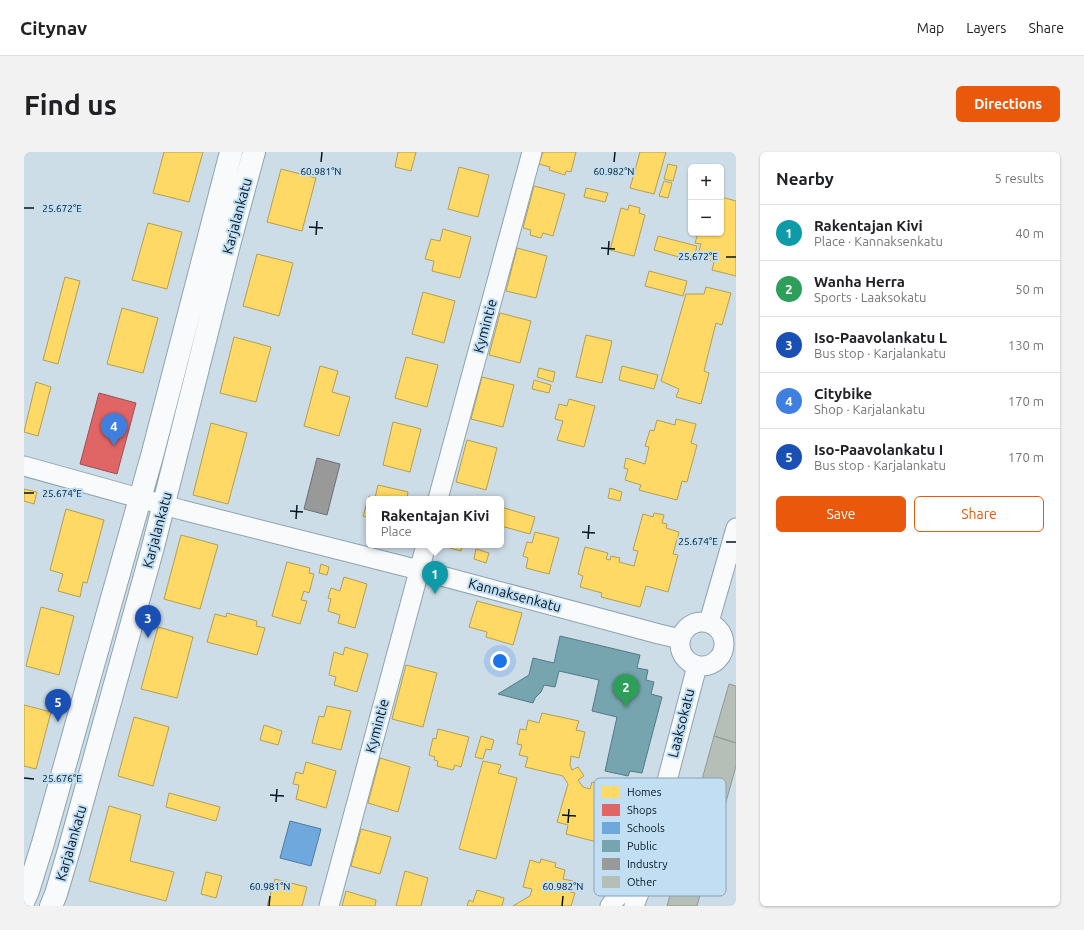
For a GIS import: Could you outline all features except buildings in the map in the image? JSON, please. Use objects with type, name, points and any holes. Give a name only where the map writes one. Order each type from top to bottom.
[{"type":"main road","name":"Karjalankatu","points":[[25,894],[43,843],[140,498],[231,152]]},
{"type":"main road","name":"Karjalankatu","points":[[54,900],[164,504],[230,241],[254,152]]},
{"type":"main road","points":[[25,894],[54,900]]},
{"type":"street","name":"Kymintie","points":[[439,496],[532,152]]},
{"type":"street","name":"Kannaksenkatu","points":[[24,466],[182,510],[419,570],[659,634],[680,638]]},
{"type":"street","points":[[709,622],[736,528]]},
{"type":"street","name":"Kymintie","points":[[328,906],[425,548]]},
{"type":"street","points":[[697,622],[709,622],[719,628],[730,650],[709,666],[697,666],[687,660],[681,650],[680,638],[686,628],[697,622]]},
{"type":"street","name":"Laaksokatu","points":[[668,778],[697,666]]},
{"type":"street","name":"Laaksokatu","points":[[610,906],[618,896]]},
{"type":"street","name":"Laaksokatu","points":[[634,906],[638,896]]},
{"type":"place","name":"Citybike","points":[[114,446]]},
{"type":"place","name":"Rakentajan Kivi","points":[[435,594]]},
{"type":"place","name":"Iso-Paavolankatu L","points":[[148,638]]},
{"type":"place","name":"Wanha Herra","points":[[626,707]]},
{"type":"place","name":"Iso-Paavolankatu I","points":[[58,722]]}]
